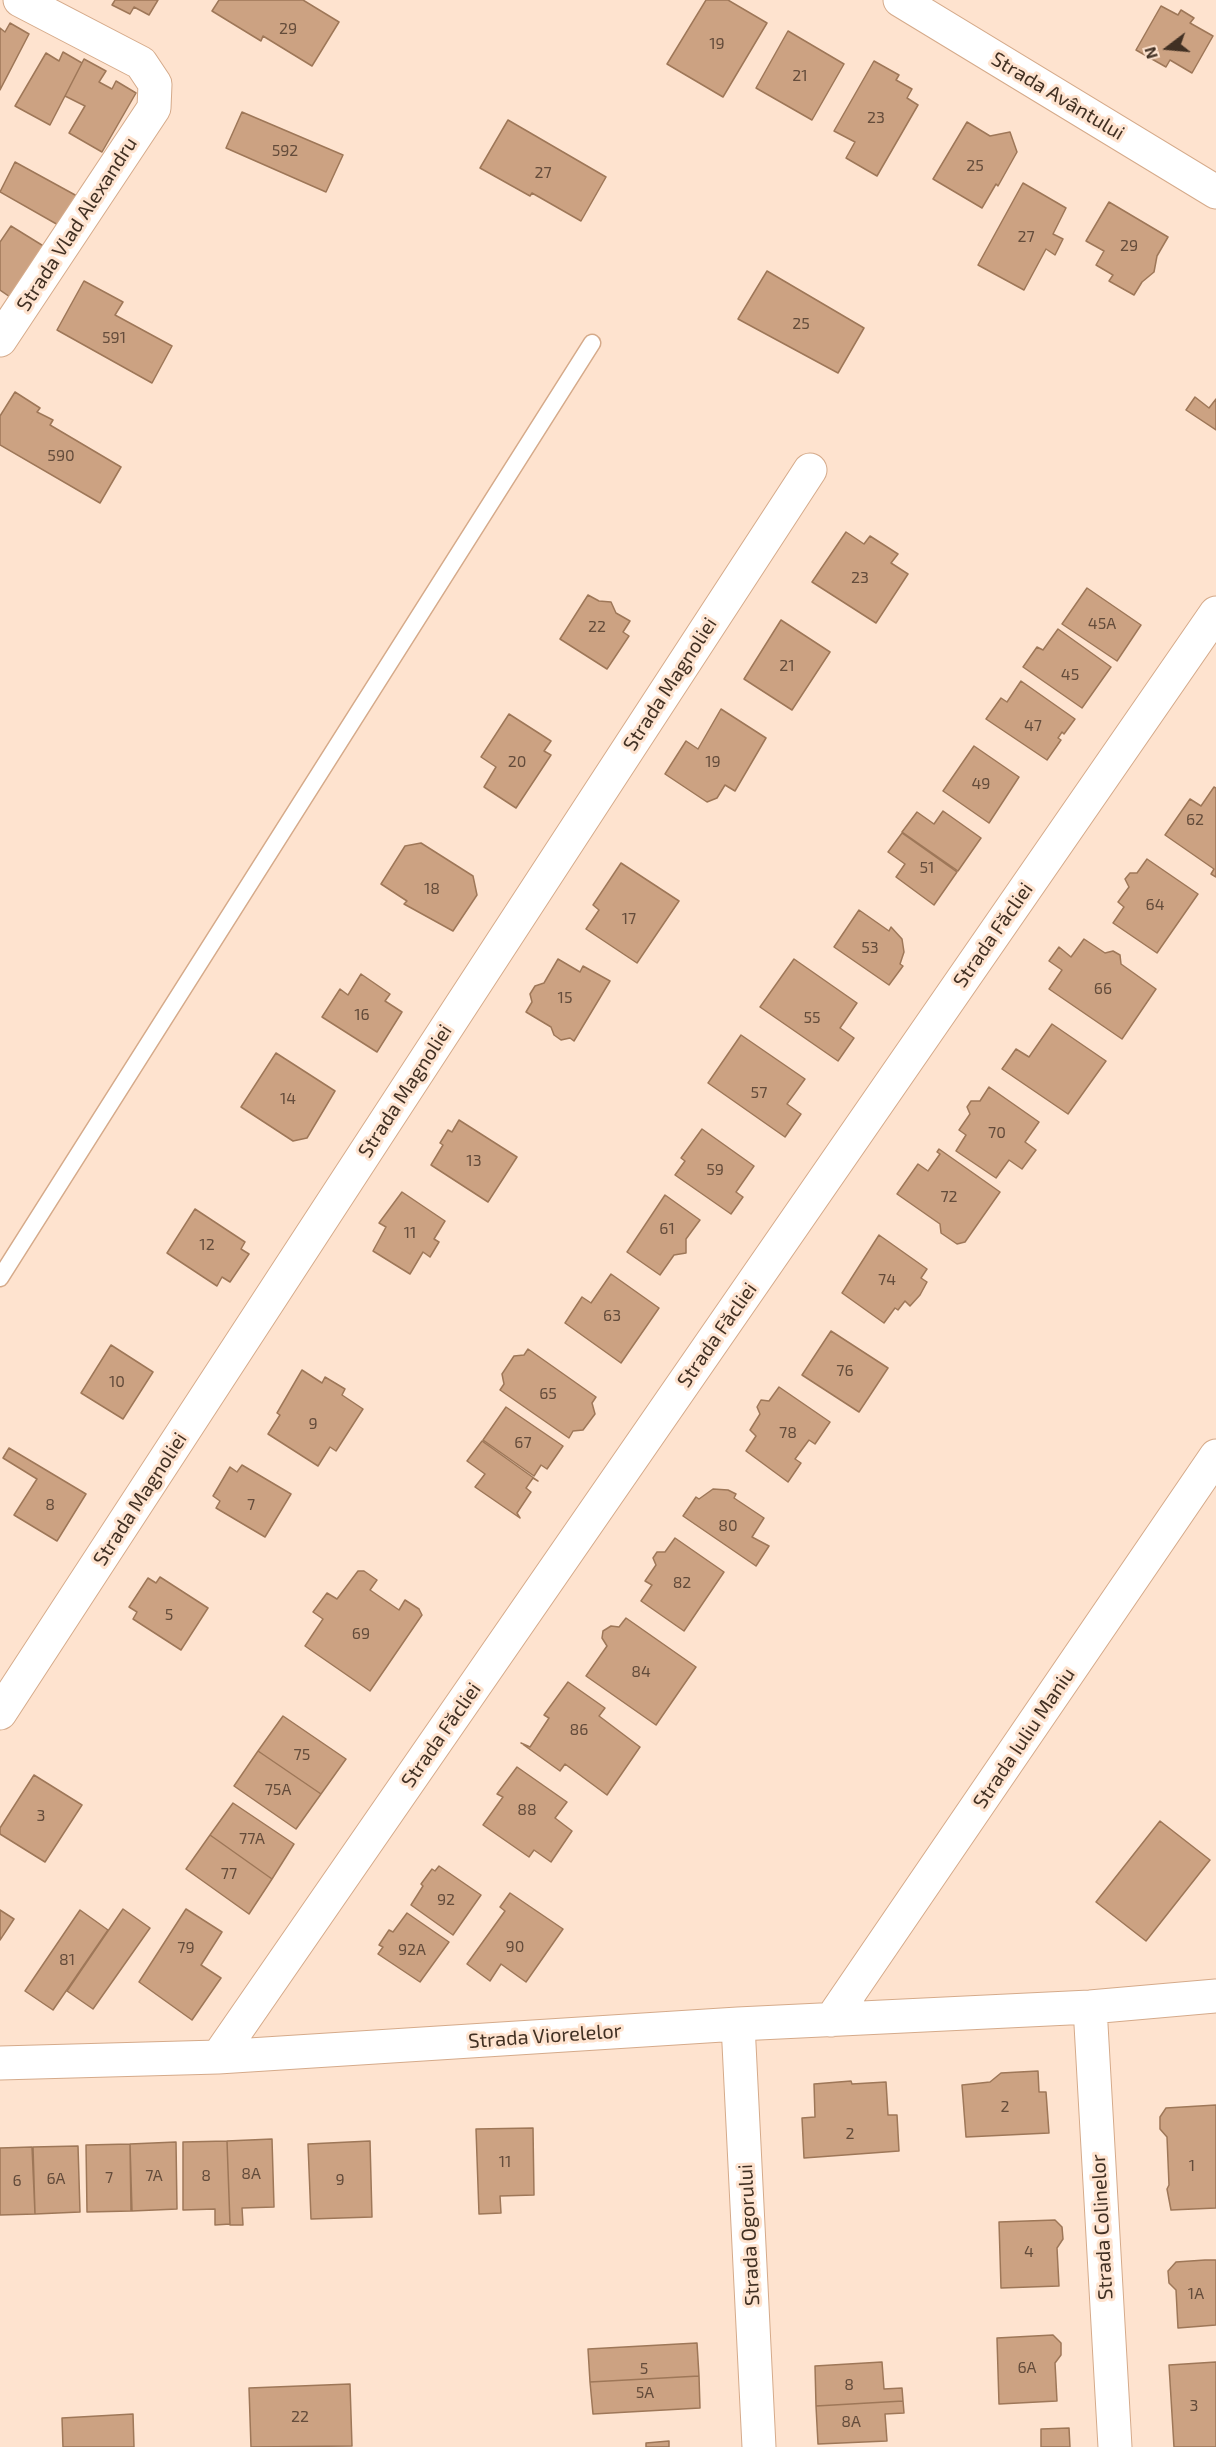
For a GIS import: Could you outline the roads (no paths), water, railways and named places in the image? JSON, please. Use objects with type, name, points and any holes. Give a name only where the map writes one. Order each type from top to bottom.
[{"type":"street","name":"Strada Vlad Alexandru","points":[[0,340],[154,108],[155,84],[141,63],[20,0]]},
{"type":"street","name":"Strada Avântului","points":[[900,0],[1216,192]]},
{"type":"street","name":"Strada Magnoliei","points":[[0,1713],[810,470]]},
{"type":"street","name":"Strada Făcliei","points":[[218,2057],[1216,613]]},
{"type":"street","name":"Strada Iuliu Maniu","points":[[831,2020],[1216,1456]]},
{"type":"street","name":"Strada Viorelelor","points":[[0,2063],[218,2057],[738,2024],[1090,2007],[1216,1996]]},
{"type":"street","name":"Strada Colinelor","points":[[1090,2007],[1114,2447]]},
{"type":"street","name":"Strada Ogorului","points":[[738,2024],[759,2447]]},
{"type":"lane","points":[[0,1278],[592,343]]}]
